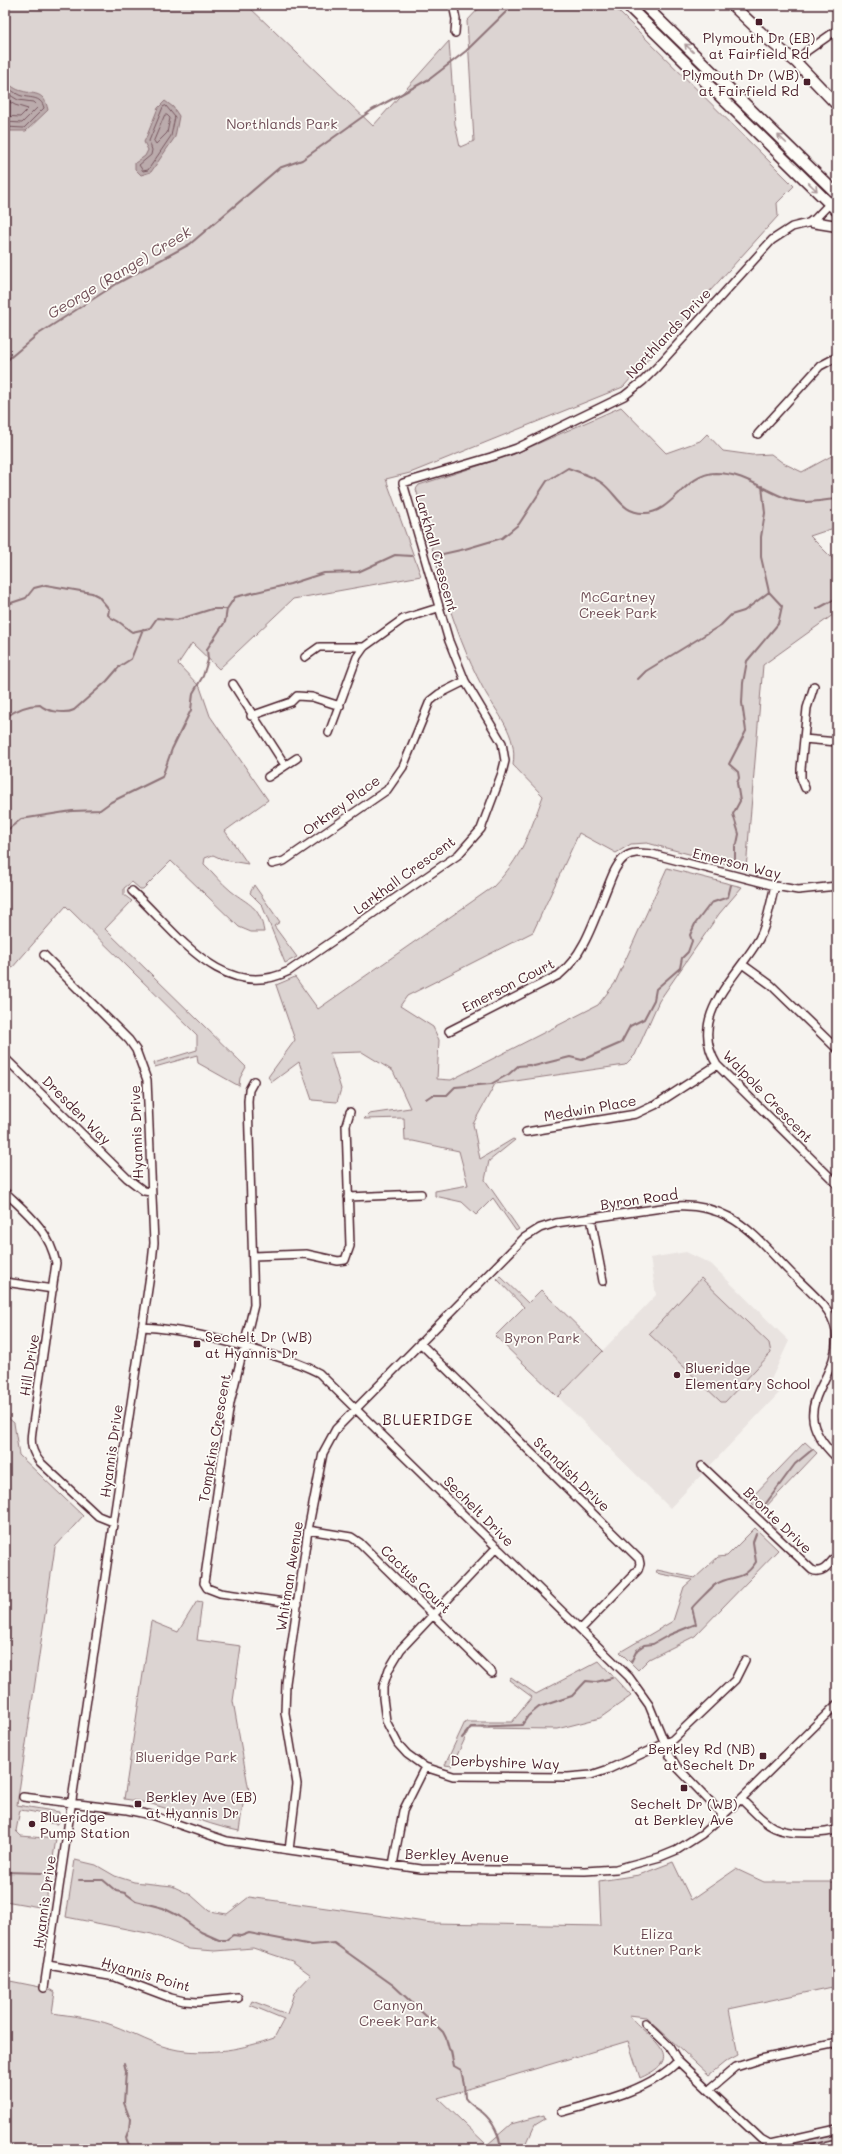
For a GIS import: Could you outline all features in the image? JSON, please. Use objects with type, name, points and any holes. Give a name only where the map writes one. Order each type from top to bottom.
[{"type":"main road","points":[[627,5],[833,207]]},
{"type":"main road","points":[[644,5],[837,195]]},
{"type":"main road","points":[[732,5],[770,41],[796,62],[837,105]]},
{"type":"main road","points":[[812,222],[837,226]]},
{"type":"street","points":[[453,5],[456,19],[455,33]]},
{"type":"street","points":[[796,62],[807,51],[837,30]]},
{"type":"street","points":[[812,222],[833,207],[837,195]]},
{"type":"street","name":"Northlands Drive","points":[[403,483],[517,448],[624,396],[639,385],[657,367],[772,240],[792,227],[812,222]]},
{"type":"street","points":[[758,434],[820,366],[837,356]]},
{"type":"street","name":"Larkhall Crescent","points":[[132,891],[209,964],[223,973],[242,979],[258,980],[284,974],[300,964],[458,855],[481,829],[502,773],[504,752],[502,743],[465,681],[449,641],[438,608],[403,483]]},
{"type":"street","points":[[329,733],[357,658],[364,647],[404,619],[438,608]]},
{"type":"street","points":[[305,657],[320,648],[364,647]]},
{"type":"street","name":"Orkney Place","points":[[272,864],[284,860],[386,790],[404,767],[430,701],[439,694],[465,681]]},
{"type":"street","points":[[233,684],[252,716],[285,765]]},
{"type":"street","points":[[805,788],[801,778],[804,739],[807,708],[814,686]]},
{"type":"street","points":[[252,716],[291,702],[297,696],[312,697],[340,706]]},
{"type":"street","points":[[804,739],[837,742]]},
{"type":"street","points":[[268,777],[297,758]]},
{"type":"street","name":"Emerson Way","points":[[631,854],[652,854],[774,886],[798,890],[837,886]]},
{"type":"street","name":"Emerson Court","points":[[449,1030],[559,975],[566,969],[580,950],[614,871],[619,863],[631,854]]},
{"type":"street","name":"Walpole Crescent","points":[[774,886],[763,929],[742,964],[718,998],[709,1017],[707,1036],[708,1046],[717,1065],[837,1184]]},
{"type":"street","name":"Hyannis Drive","points":[[44,955],[120,1031],[136,1050],[147,1080],[154,1243],[44,1988]]},
{"type":"street","points":[[742,964],[771,985],[837,1049]]},
{"type":"street","name":"Dresden Way","points":[[5,1058],[127,1178],[144,1191],[151,1192]]},
{"type":"street","name":"Medwin Place","points":[[526,1132],[636,1114],[655,1106],[717,1065]]},
{"type":"street","name":"Tompkins Crescent","points":[[254,1081],[249,1090],[248,1102],[254,1305],[245,1347],[230,1403],[204,1583],[207,1588],[220,1593],[298,1604]]},
{"type":"street","points":[[253,1256],[306,1254],[338,1261],[346,1260],[350,1246],[346,1125],[350,1112]]},
{"type":"street","name":"Hill Drive","points":[[5,1192],[36,1222],[50,1241],[56,1262],[31,1446],[41,1464],[98,1516],[113,1522]]},
{"type":"street","points":[[348,1197],[421,1194]]},
{"type":"street","name":"Byron Road","points":[[420,1343],[524,1238],[540,1228],[556,1223],[689,1205],[724,1214],[753,1235],[820,1301],[832,1318],[836,1330],[836,1350],[812,1411],[816,1431],[822,1442],[837,1458]]},
{"type":"street","points":[[591,1218],[602,1281]]},
{"type":"street","points":[[5,1282],[53,1289]]},
{"type":"street","name":"Sechelt Drive","points":[[142,1327],[184,1332],[245,1347],[304,1365],[319,1373],[629,1677],[649,1705],[677,1767],[724,1816]]},
{"type":"street","name":"Whitman Avenue","points":[[289,1850],[297,1784],[284,1698],[308,1530],[323,1453],[336,1429],[420,1343]]},
{"type":"street","name":"Standish Drive","points":[[420,1343],[639,1559],[640,1564],[638,1570],[581,1630]]},
{"type":"street","name":"Bronte Drive","points":[[702,1466],[812,1570],[817,1572],[822,1571],[837,1555]]},
{"type":"street","name":"Cactus Court","points":[[308,1530],[351,1537],[360,1543],[433,1613],[492,1673]]},
{"type":"street","name":"Derbyshire Way","points":[[497,1547],[433,1613],[394,1658],[386,1677],[383,1698],[386,1721],[398,1744],[407,1754],[425,1767],[453,1776],[568,1777],[591,1775],[609,1769],[666,1744],[683,1732],[735,1680],[744,1660]]},
{"type":"street","name":"Berkley Avenue","points":[[23,1797],[151,1815],[227,1841],[394,1865],[448,1870],[585,1871],[616,1869],[642,1863],[677,1850],[702,1834],[724,1816],[837,1704]]},
{"type":"street","points":[[394,1865],[403,1811],[425,1767]]},
{"type":"street","points":[[741,1799],[775,1830],[795,1834],[820,1833],[837,1829]]},
{"type":"street","name":"Hyannis Point","points":[[48,1965],[115,1977],[171,1998],[184,2001],[198,2002],[238,1998]]},
{"type":"street","points":[[645,2023],[669,2046],[678,2062],[761,2139],[771,2146],[837,2129]]},
{"type":"street","points":[[709,2090],[736,2067],[761,2059],[837,2043]]},
{"type":"street","points":[[562,2112],[651,2082],[671,2069],[678,2062]]},
{"type":"street","points":[[812,2149],[837,2143]]},
{"type":"shaded area","name":"Blueridge Elementary School","points":[[686,1252],[711,1264],[789,1341],[768,1386],[780,1392],[670,1508],[558,1397],[656,1295],[650,1258]]},
{"type":"green space","name":"Northlands Park","points":[[5,5],[247,5],[373,126],[449,41],[455,124],[460,147],[474,141],[467,21],[482,5],[612,5],[794,186],[777,203],[778,216],[623,387],[410,473],[386,479],[421,576],[293,599],[219,669],[192,643],[178,664],[200,687],[210,716],[268,800],[225,831],[248,864],[224,860],[213,855],[205,858],[204,864],[227,888],[257,911],[264,932],[251,932],[239,927],[171,861],[143,889],[140,889],[132,882],[124,888],[124,895],[132,901],[105,929],[246,1067],[240,1078],[239,1086],[198,1063],[197,1055],[155,1067],[154,1063],[197,1050],[197,1035],[66,906],[5,976]]},
{"type":"green space","name":"McCartney Creek Park","points":[[621,407],[666,453],[700,441],[707,434],[723,451],[752,455],[771,454],[783,463],[802,472],[837,453],[837,527],[810,536],[837,563],[837,612],[763,665],[746,869],[647,843],[631,844],[616,853],[579,833],[533,932],[407,996],[400,1006],[433,1027],[439,1040],[437,1079],[451,1080],[598,1005],[615,983],[667,868],[742,887],[719,914],[659,1001],[635,1055],[625,1065],[495,1084],[473,1124],[480,1159],[513,1139],[515,1140],[489,1161],[485,1180],[519,1229],[516,1231],[493,1198],[476,1215],[462,1202],[435,1196],[435,1191],[468,1185],[459,1151],[413,1141],[405,1141],[404,1118],[364,1119],[369,1114],[410,1108],[393,1071],[362,1052],[330,1053],[341,1089],[337,1102],[312,1100],[299,1062],[272,1082],[268,1077],[295,1040],[276,985],[295,977],[318,1009],[493,887],[518,855],[529,834],[543,796],[513,765],[514,754],[509,734],[471,665],[461,641],[444,591],[416,489],[419,485],[512,455]]},
{"type":"green space","points":[[254,885],[280,922],[274,926],[297,957],[285,963],[262,905],[250,893]]},
{"type":"green space","name":"Byron Park","points":[[500,1276],[528,1303],[541,1290],[603,1351],[558,1397],[495,1336],[524,1307],[497,1279]]},
{"type":"green space","points":[[701,1278],[769,1343],[771,1353],[725,1402],[721,1402],[649,1334]]},
{"type":"green space","points":[[5,1415],[14,1423],[19,1455],[83,1516],[55,1547],[17,1805],[59,1812],[58,1824],[49,1823],[40,1814],[20,1810],[16,1831],[21,1836],[56,1839],[45,1908],[5,1901]]},
{"type":"green space","points":[[805,1442],[817,1453],[761,1512],[749,1500]]},
{"type":"green space","points":[[755,1528],[778,1550],[695,1636],[649,1659],[638,1670],[620,1652],[673,1621],[684,1587],[692,1580],[656,1573],[657,1570],[695,1578],[718,1557],[727,1556]]},
{"type":"green space","name":"Blueridge Park","points":[[197,1601],[202,1602],[197,1640],[241,1646],[233,1701],[249,1791],[245,1791],[239,1831],[210,1824],[154,1805],[124,1799],[151,1621],[178,1632]]},
{"type":"green space","points":[[599,1661],[631,1696],[600,1718],[557,1729],[470,1728],[452,1766],[445,1765],[465,1722],[512,1722],[532,1697],[509,1680],[511,1677],[536,1694]]},
{"type":"green space","name":"Canyon Creek Park","points":[[75,1860],[96,1865],[115,1876],[134,1882],[172,1886],[191,1895],[209,1911],[227,1914],[249,1897],[432,1923],[601,1926],[599,1881],[639,1875],[673,1862],[691,1900],[736,1869],[764,1882],[837,1882],[837,1986],[729,2009],[738,2055],[725,2062],[709,2075],[646,2017],[629,2015],[660,2047],[663,2054],[662,2062],[655,2070],[640,2078],[628,2041],[438,2098],[487,2145],[511,2124],[544,2115],[545,2119],[535,2125],[524,2149],[5,2149],[5,1980],[50,1989],[55,1992],[52,2013],[105,2023],[169,2048],[202,2052],[238,2048],[274,2038],[284,2019],[250,2005],[252,2001],[287,2014],[294,1993],[311,1975],[292,1961],[253,1948],[215,1951],[189,1949],[152,1934],[66,1917]]},
{"type":"green space","points":[[837,2134],[837,2138],[790,2149],[778,2148],[781,2145]]},
{"type":"water","points":[[5,81],[18,90],[39,95],[46,104],[48,110],[26,131],[5,131]]},
{"type":"water","points":[[165,101],[173,107],[179,116],[175,137],[151,172],[141,175],[135,169],[135,163],[145,156],[148,150],[144,142],[158,108]]},
{"type":"waterway","name":"George (Range) Creek","points":[[5,362],[37,335],[118,283],[190,244],[279,168],[302,160],[372,110],[431,78],[466,51],[513,5]]},
{"type":"waterway","points":[[434,556],[502,538],[519,524],[547,481],[568,468],[590,476],[602,483],[625,507],[637,512],[645,513],[655,511],[663,507],[695,480],[704,475],[715,473],[726,474],[744,479],[794,501],[812,502],[837,499]]},
{"type":"waterway","points":[[735,863],[735,846],[737,844],[739,834],[733,814],[740,801],[737,783],[739,778],[738,772],[729,764],[746,731],[742,703],[743,683],[747,661],[778,624],[782,606],[769,592],[761,557],[761,537],[765,513],[762,486]]},
{"type":"waterway","points":[[5,605],[26,598],[34,588],[46,585],[92,593],[98,596],[109,609],[109,616],[132,632],[150,628],[157,618],[177,620],[212,609],[227,609],[235,597],[290,584],[324,573],[358,572],[395,555],[412,556]]},
{"type":"waterway","points":[[638,679],[646,671],[721,625],[731,615],[744,611],[769,592]]},
{"type":"waterway","points":[[817,609],[837,598]]},
{"type":"waterway","points":[[5,832],[21,819],[72,811],[100,810],[111,802],[162,777],[172,749],[191,710],[193,693],[203,676],[208,660],[207,649],[225,622],[227,609]]},
{"type":"waterway","points":[[5,718],[21,708],[35,705],[40,705],[57,712],[74,710],[107,681],[120,666],[131,659],[143,629]]},
{"type":"waterway","points":[[426,1099],[432,1095],[447,1095],[455,1087],[491,1084],[509,1074],[518,1066],[534,1066],[570,1057],[582,1060],[621,1043],[630,1026],[644,1019],[654,1000],[656,989],[680,968],[682,958],[688,952],[692,941],[690,935],[695,924],[711,903],[728,897],[731,885]]},
{"type":"waterway","points":[[832,1440],[837,1430]]},
{"type":"waterway","points":[[764,1506],[795,1464],[813,1449]]},
{"type":"waterway","points":[[631,1662],[637,1650],[644,1645],[653,1644],[669,1635],[696,1624],[692,1608],[716,1584],[742,1576],[751,1569],[756,1562],[753,1542],[756,1534]]},
{"type":"waterway","points":[[462,1738],[471,1727],[522,1725],[528,1716],[539,1707],[572,1696],[586,1681],[596,1682],[612,1678]]},
{"type":"waterway","points":[[5,1872],[43,1873]]},
{"type":"waterway","points":[[79,1880],[103,1880],[116,1891],[125,1893],[136,1901],[163,1908],[179,1916],[201,1932],[219,1940],[226,1940],[233,1935],[241,1936],[249,1933],[312,1945],[334,1943],[393,1985],[443,2032],[451,2051],[454,2066],[461,2070],[465,2098],[482,2112],[493,2124],[501,2149]]},
{"type":"waterway","points":[[124,2063],[126,2071],[124,2103],[130,2119],[129,2130],[126,2138],[129,2145],[136,2149]]},
{"type":"place","name":"Plymouth Dr (EB) at Fairfield Rd","points":[[759,22]]},
{"type":"place","name":"Plymouth Dr (WB) at Fairfield Rd","points":[[807,82]]},
{"type":"place","name":"Sechelt Dr (WB) at Hyannis Dr","points":[[197,1344]]},
{"type":"place","name":"Blueridge Elementary School","points":[[677,1375]]},
{"type":"place","name":"Berkley Rd (NB) at Sechelt Dr","points":[[763,1756]]},
{"type":"place","name":"Sechelt Dr (WB) at Berkley Ave","points":[[684,1788]]},
{"type":"place","name":"Berkley Ave (EB) at Hyannis Dr","points":[[138,1804]]},
{"type":"place","name":"Blueridge Pump Station","points":[[32,1824]]},
{"type":"district","name":"BLUERIDGE","points":[[428,1419]]},
{"type":"park label","name":"Eliza Kuttner Park","points":[[657,1942]]}]
